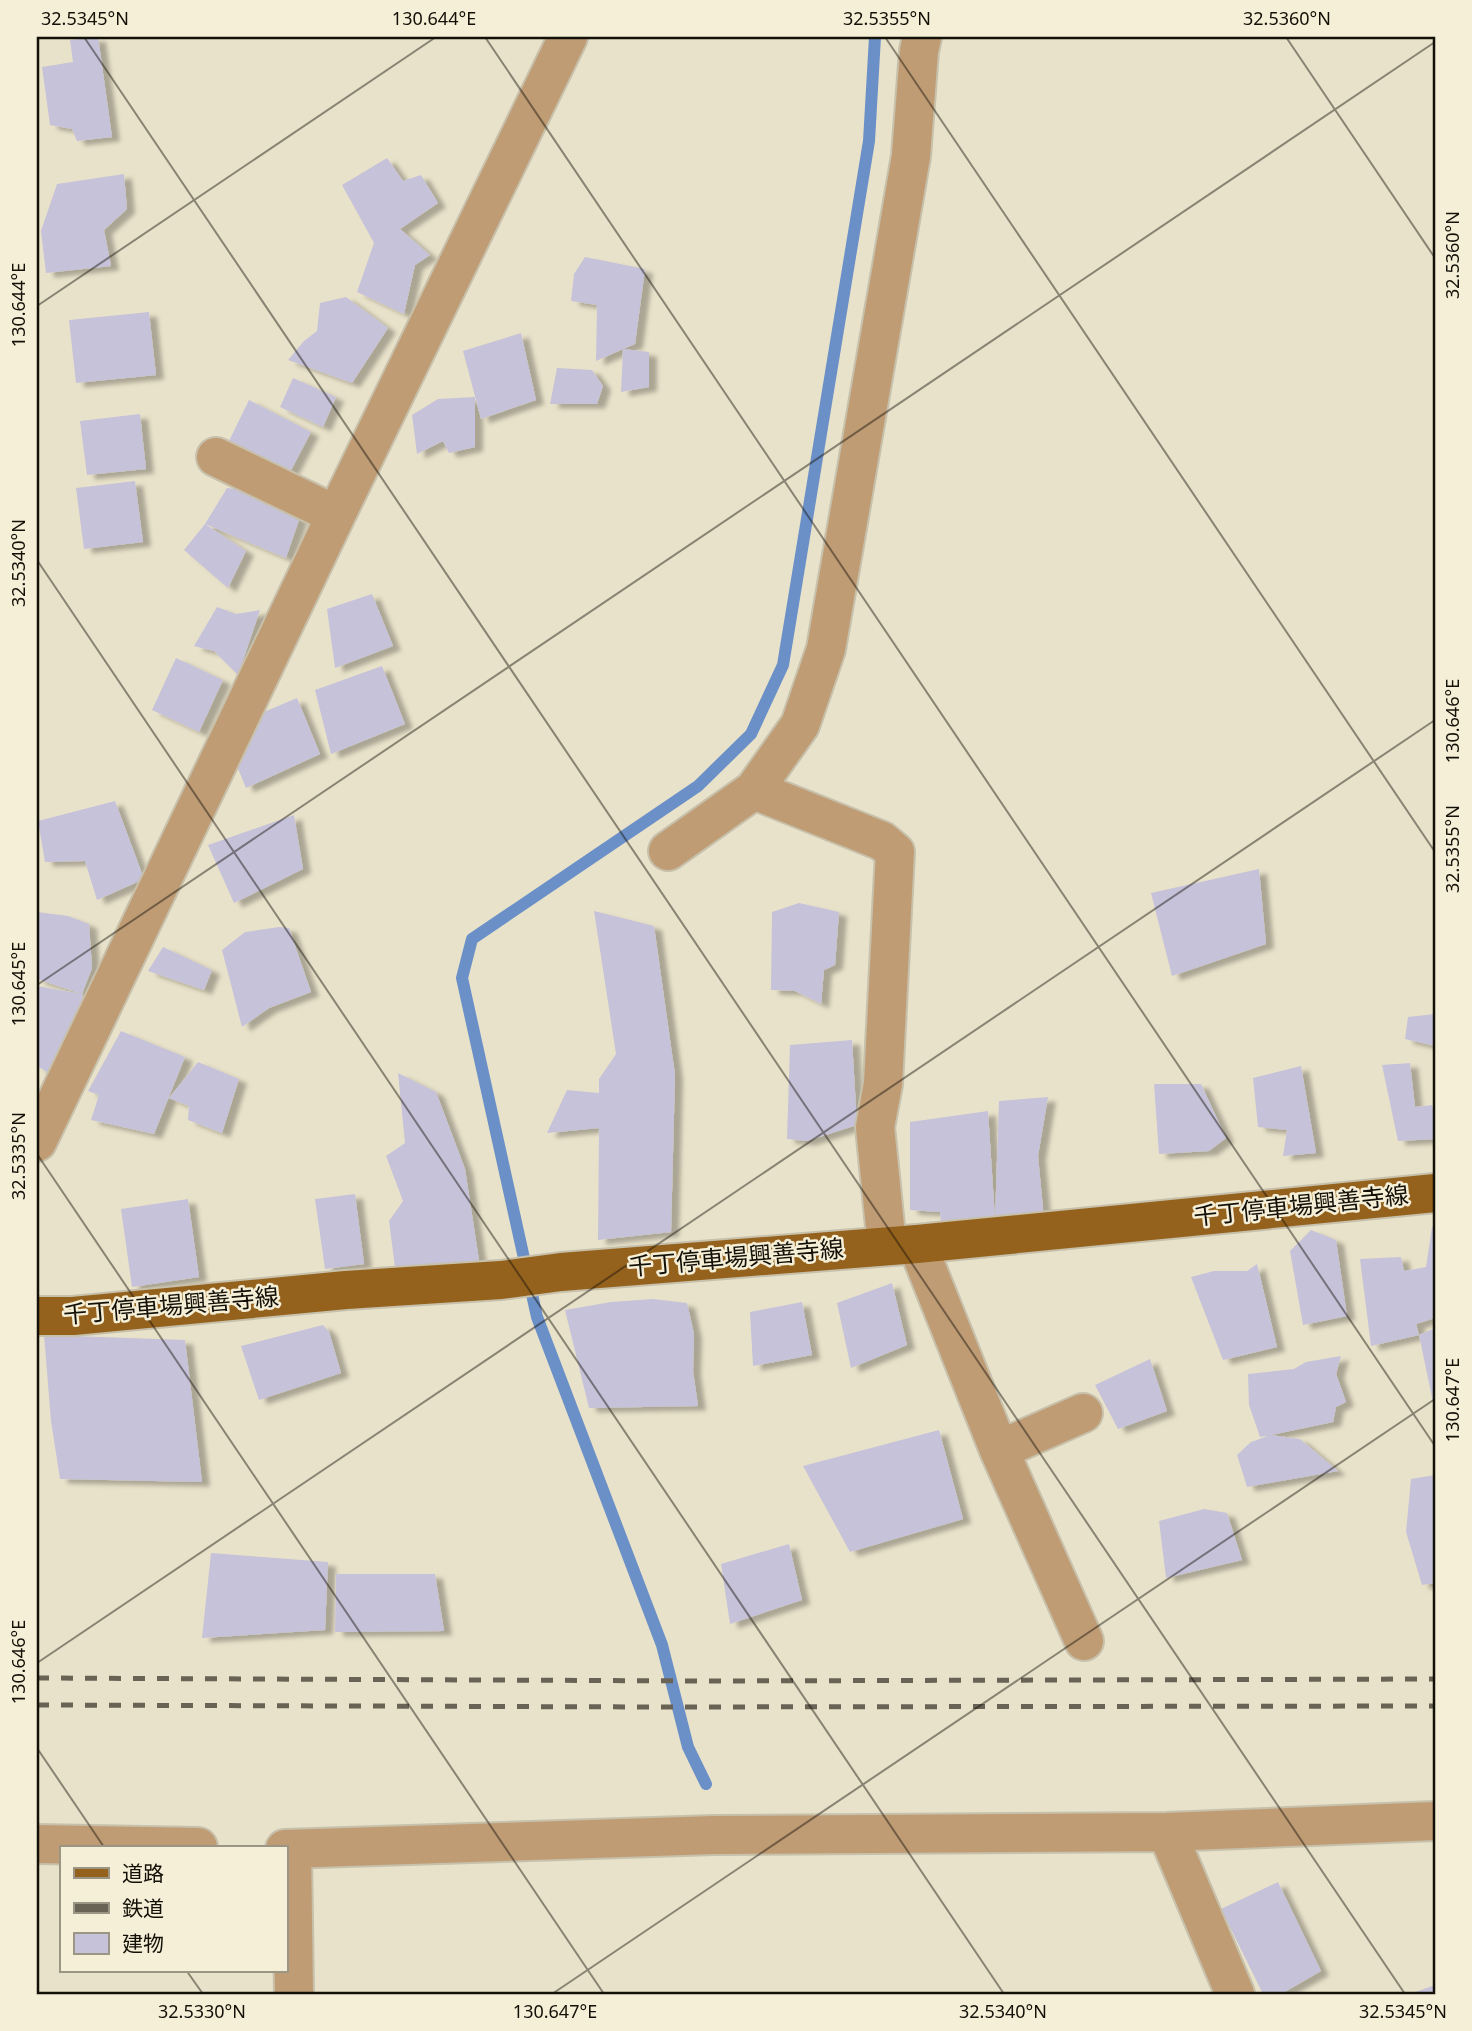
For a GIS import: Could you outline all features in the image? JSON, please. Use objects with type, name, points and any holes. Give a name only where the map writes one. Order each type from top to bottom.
[{"type":"main road","name":"千丁停車場興善寺線","points":[[37,1317],[902,1245],[1435,1193]]},
{"type":"street","points":[[37,1142],[568,37]]},
{"type":"street","points":[[668,850],[754,790],[800,725],[826,649],[911,156],[922,37]]},
{"type":"street","points":[[216,457],[336,515]]},
{"type":"street","points":[[754,790],[882,841],[895,852],[883,1084],[875,1127],[902,1245],[999,1450],[1084,1641]]},
{"type":"street","points":[[999,1450],[1083,1413]]},
{"type":"street","points":[[294,1994],[288,1849],[714,1835],[1167,1832],[1435,1821]]},
{"type":"street","points":[[1167,1832],[1235,1994]]},
{"type":"street","points":[[37,1844],[144,1846]]},
{"type":"building","points":[[98,37],[112,137],[77,141],[72,129],[50,125],[42,67],[73,62],[70,40]]},
{"type":"building","points":[[387,158],[403,181],[421,175],[438,203],[400,229],[430,255],[415,265],[404,314],[357,292],[374,243],[342,185]]},
{"type":"building","points":[[124,174],[127,209],[104,230],[111,266],[46,273],[41,231],[57,184]]},
{"type":"building","points":[[585,257],[645,269],[635,344],[596,361],[597,305],[571,301],[574,274]]},
{"type":"building","points":[[346,297],[388,328],[352,383],[288,360],[304,341],[317,331],[320,303]]},
{"type":"building","points":[[149,312],[156,375],[76,383],[69,320]]},
{"type":"building","points":[[521,333],[536,400],[481,419],[463,351]]},
{"type":"building","points":[[623,349],[649,352],[649,387],[621,392]]},
{"type":"building","points":[[557,368],[592,370],[603,386],[597,404],[550,404]]},
{"type":"building","points":[[293,378],[336,397],[323,427],[280,407]]},
{"type":"building","points":[[475,397],[475,447],[449,453],[443,441],[417,454],[412,415],[438,399]]},
{"type":"building","points":[[249,400],[311,432],[289,474],[228,443]]},
{"type":"building","points":[[140,414],[146,469],[87,475],[80,421]]},
{"type":"building","points":[[135,481],[143,542],[84,549],[76,488]]},
{"type":"building","points":[[227,488],[245,490],[300,517],[286,558],[205,524]]},
{"type":"building","points":[[205,524],[246,551],[228,588],[184,550]]},
{"type":"building","points":[[372,594],[393,646],[335,668],[327,609]]},
{"type":"building","points":[[217,607],[236,614],[260,610],[238,675],[214,651],[194,646]]},
{"type":"building","points":[[176,658],[223,680],[199,732],[152,710]]},
{"type":"building","points":[[382,666],[405,724],[331,754],[315,690]]},
{"type":"building","points":[[297,698],[320,754],[246,788],[234,759],[252,717]]},
{"type":"building","points":[[115,801],[144,879],[97,900],[85,861],[45,862],[38,821]]},
{"type":"building","points":[[294,815],[303,869],[234,903],[208,845]]},
{"type":"building","points":[[1259,869],[1266,944],[1172,976],[1151,893]]},
{"type":"building","points":[[799,903],[839,912],[835,965],[824,970],[821,1004],[795,991],[771,990],[772,912]]},
{"type":"building","points":[[594,911],[654,926],[675,1075],[671,1232],[598,1240],[599,1128],[547,1133],[567,1090],[599,1093],[599,1079],[616,1054]]},
{"type":"building","points":[[37,912],[68,916],[89,924],[92,968],[82,994],[37,979]]},
{"type":"building","points":[[289,928],[311,992],[269,1008],[242,1027],[222,950],[245,932]]},
{"type":"building","points":[[163,947],[212,970],[204,990],[148,971]]},
{"type":"building","points":[[37,986],[82,994],[84,1004],[49,1073],[37,1066]]},
{"type":"building","points":[[1435,1014],[1435,1046],[1405,1039],[1408,1017]]},
{"type":"building","points":[[121,1031],[185,1057],[154,1134],[91,1120],[99,1095],[88,1091]]},
{"type":"building","points":[[852,1040],[857,1125],[807,1141],[787,1139],[790,1045]]},
{"type":"building","points":[[198,1062],[239,1079],[222,1133],[188,1120],[189,1106],[169,1098]]},
{"type":"building","points":[[1410,1063],[1415,1107],[1432,1105],[1435,1139],[1398,1141],[1382,1065]]},
{"type":"building","points":[[1301,1066],[1316,1153],[1283,1156],[1287,1130],[1258,1127],[1253,1078]]},
{"type":"building","points":[[398,1073],[436,1092],[465,1169],[480,1267],[396,1275],[389,1221],[403,1201],[386,1156],[405,1143]]},
{"type":"building","points":[[1154,1084],[1201,1084],[1226,1138],[1209,1151],[1159,1154]]},
{"type":"building","points":[[1048,1097],[1038,1156],[1044,1220],[941,1223],[940,1212],[910,1210],[910,1122],[988,1111],[995,1220],[999,1101]]},
{"type":"building","points":[[355,1194],[364,1264],[325,1269],[315,1199]]},
{"type":"building","points":[[188,1199],[199,1277],[132,1287],[121,1209]]},
{"type":"building","points":[[1435,1226],[1435,1318],[1416,1324],[1419,1335],[1371,1346],[1360,1259],[1401,1257],[1404,1271],[1426,1267],[1432,1227]]},
{"type":"building","points":[[1311,1230],[1336,1240],[1347,1316],[1303,1325],[1290,1251]]},
{"type":"building","points":[[1257,1264],[1277,1347],[1223,1360],[1191,1277],[1214,1271],[1247,1271]]},
{"type":"building","points":[[892,1283],[907,1345],[851,1368],[837,1303]]},
{"type":"building","points":[[653,1299],[687,1303],[694,1334],[693,1371],[698,1406],[589,1408],[565,1310],[611,1302]]},
{"type":"building","points":[[802,1302],[812,1355],[753,1366],[750,1312]]},
{"type":"building","points":[[323,1325],[329,1332],[341,1373],[259,1400],[241,1346]]},
{"type":"building","points":[[1435,1328],[1435,1407],[1434,1407],[1419,1335]]},
{"type":"building","points":[[44,1335],[185,1340],[202,1482],[60,1479],[51,1421]]},
{"type":"building","points":[[1341,1356],[1336,1374],[1346,1402],[1336,1407],[1333,1422],[1260,1437],[1249,1405],[1248,1374],[1294,1369],[1306,1362]]},
{"type":"building","points":[[1150,1359],[1167,1411],[1118,1429],[1095,1385]]},
{"type":"building","points":[[939,1430],[963,1519],[850,1552],[803,1466]]},
{"type":"building","points":[[1271,1435],[1300,1439],[1338,1471],[1247,1487],[1237,1455],[1251,1442]]},
{"type":"building","points":[[1435,1475],[1435,1583],[1422,1585],[1406,1532],[1411,1479]]},
{"type":"building","points":[[1204,1509],[1227,1513],[1242,1560],[1166,1578],[1159,1521]]},
{"type":"building","points":[[789,1544],[802,1600],[730,1624],[721,1564]]},
{"type":"building","points":[[211,1553],[328,1562],[325,1630],[202,1638]]},
{"type":"building","points":[[336,1574],[435,1574],[444,1631],[335,1632]]},
{"type":"building","points":[[1278,1882],[1321,1971],[1281,1994],[1263,1994],[1221,1909]]},
{"type":"building","points":[[1435,1985],[1435,1994],[1410,1994]]},
{"type":"waterway","points":[[706,1784],[688,1747],[662,1645],[537,1317],[462,978],[472,939],[698,786],[751,734],[783,665],[869,141],[875,37]]},
{"type":"railway","points":[[37,1678],[706,1681],[1435,1679]]},
{"type":"railway","points":[[37,1705],[1435,1706]]}]
